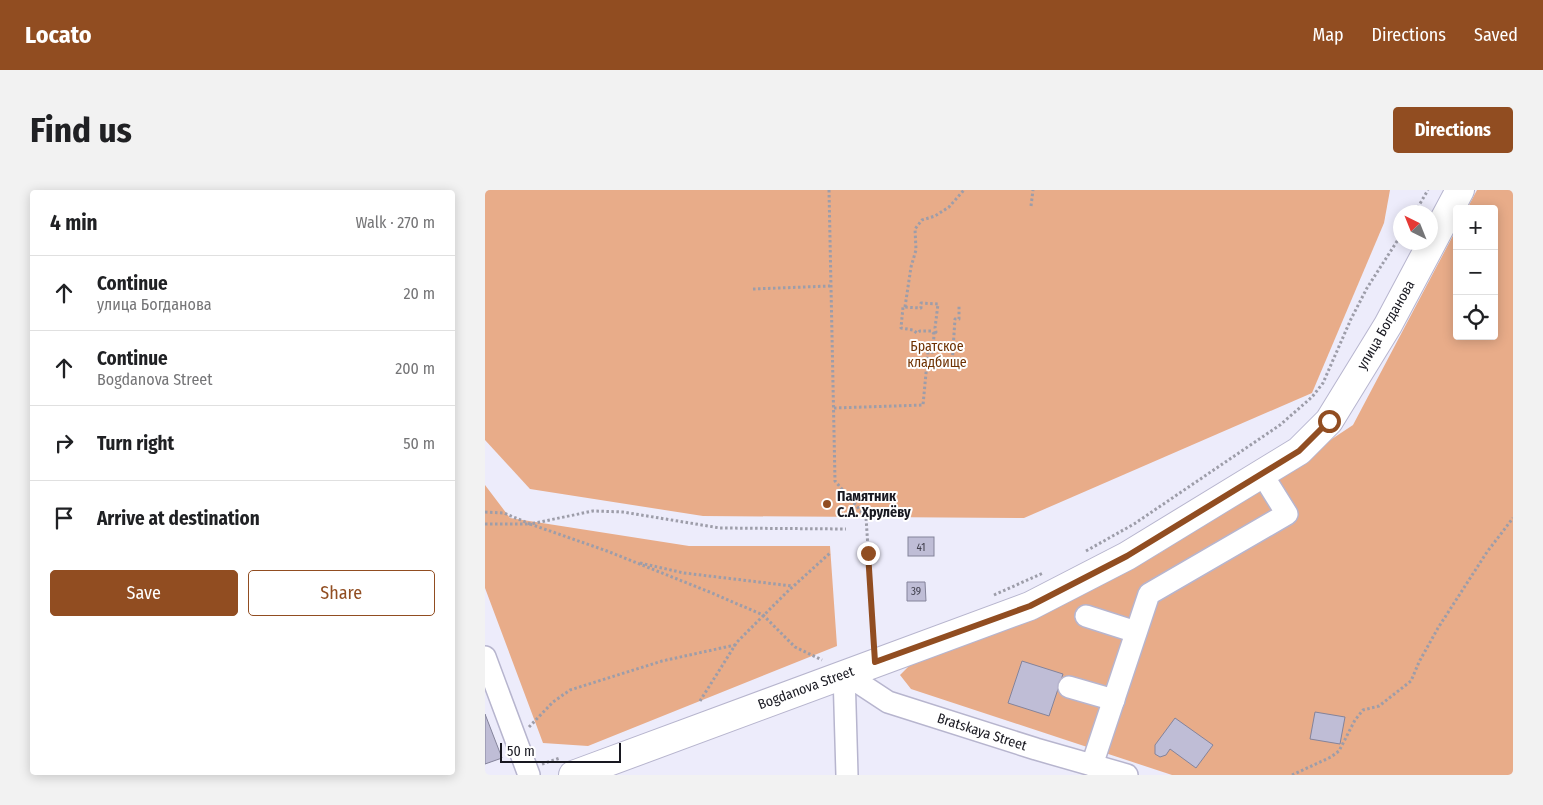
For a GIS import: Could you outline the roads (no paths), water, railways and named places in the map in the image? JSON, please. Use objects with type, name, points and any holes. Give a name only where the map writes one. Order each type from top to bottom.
[{"type":"main road","name":"улица Богданова","points":[[1262,474],[1299,451],[1329,421],[1388,325],[1460,190]]},
{"type":"main road","name":"Bogdanova Street","points":[[570,765],[832,668],[1030,606],[1127,556],[1262,474]]},
{"type":"street","points":[[1093,765],[1149,594],[1287,514],[1262,474]]},
{"type":"street","points":[[1086,616],[1136,632]]},
{"type":"street","points":[[485,657],[516,741],[534,770]]},
{"type":"street","points":[[832,668],[847,767],[833,775]]},
{"type":"street","name":"Bratskaya Street","points":[[832,668],[888,702],[1036,749],[1127,775]]},
{"type":"street","points":[[1069,687],[1114,700]]},
{"type":"place","name":"Памятник С.А. Хрулёву","points":[[827,504]]},
{"type":"park label","name":"Братское кладбище","points":[[937,354]]}]
